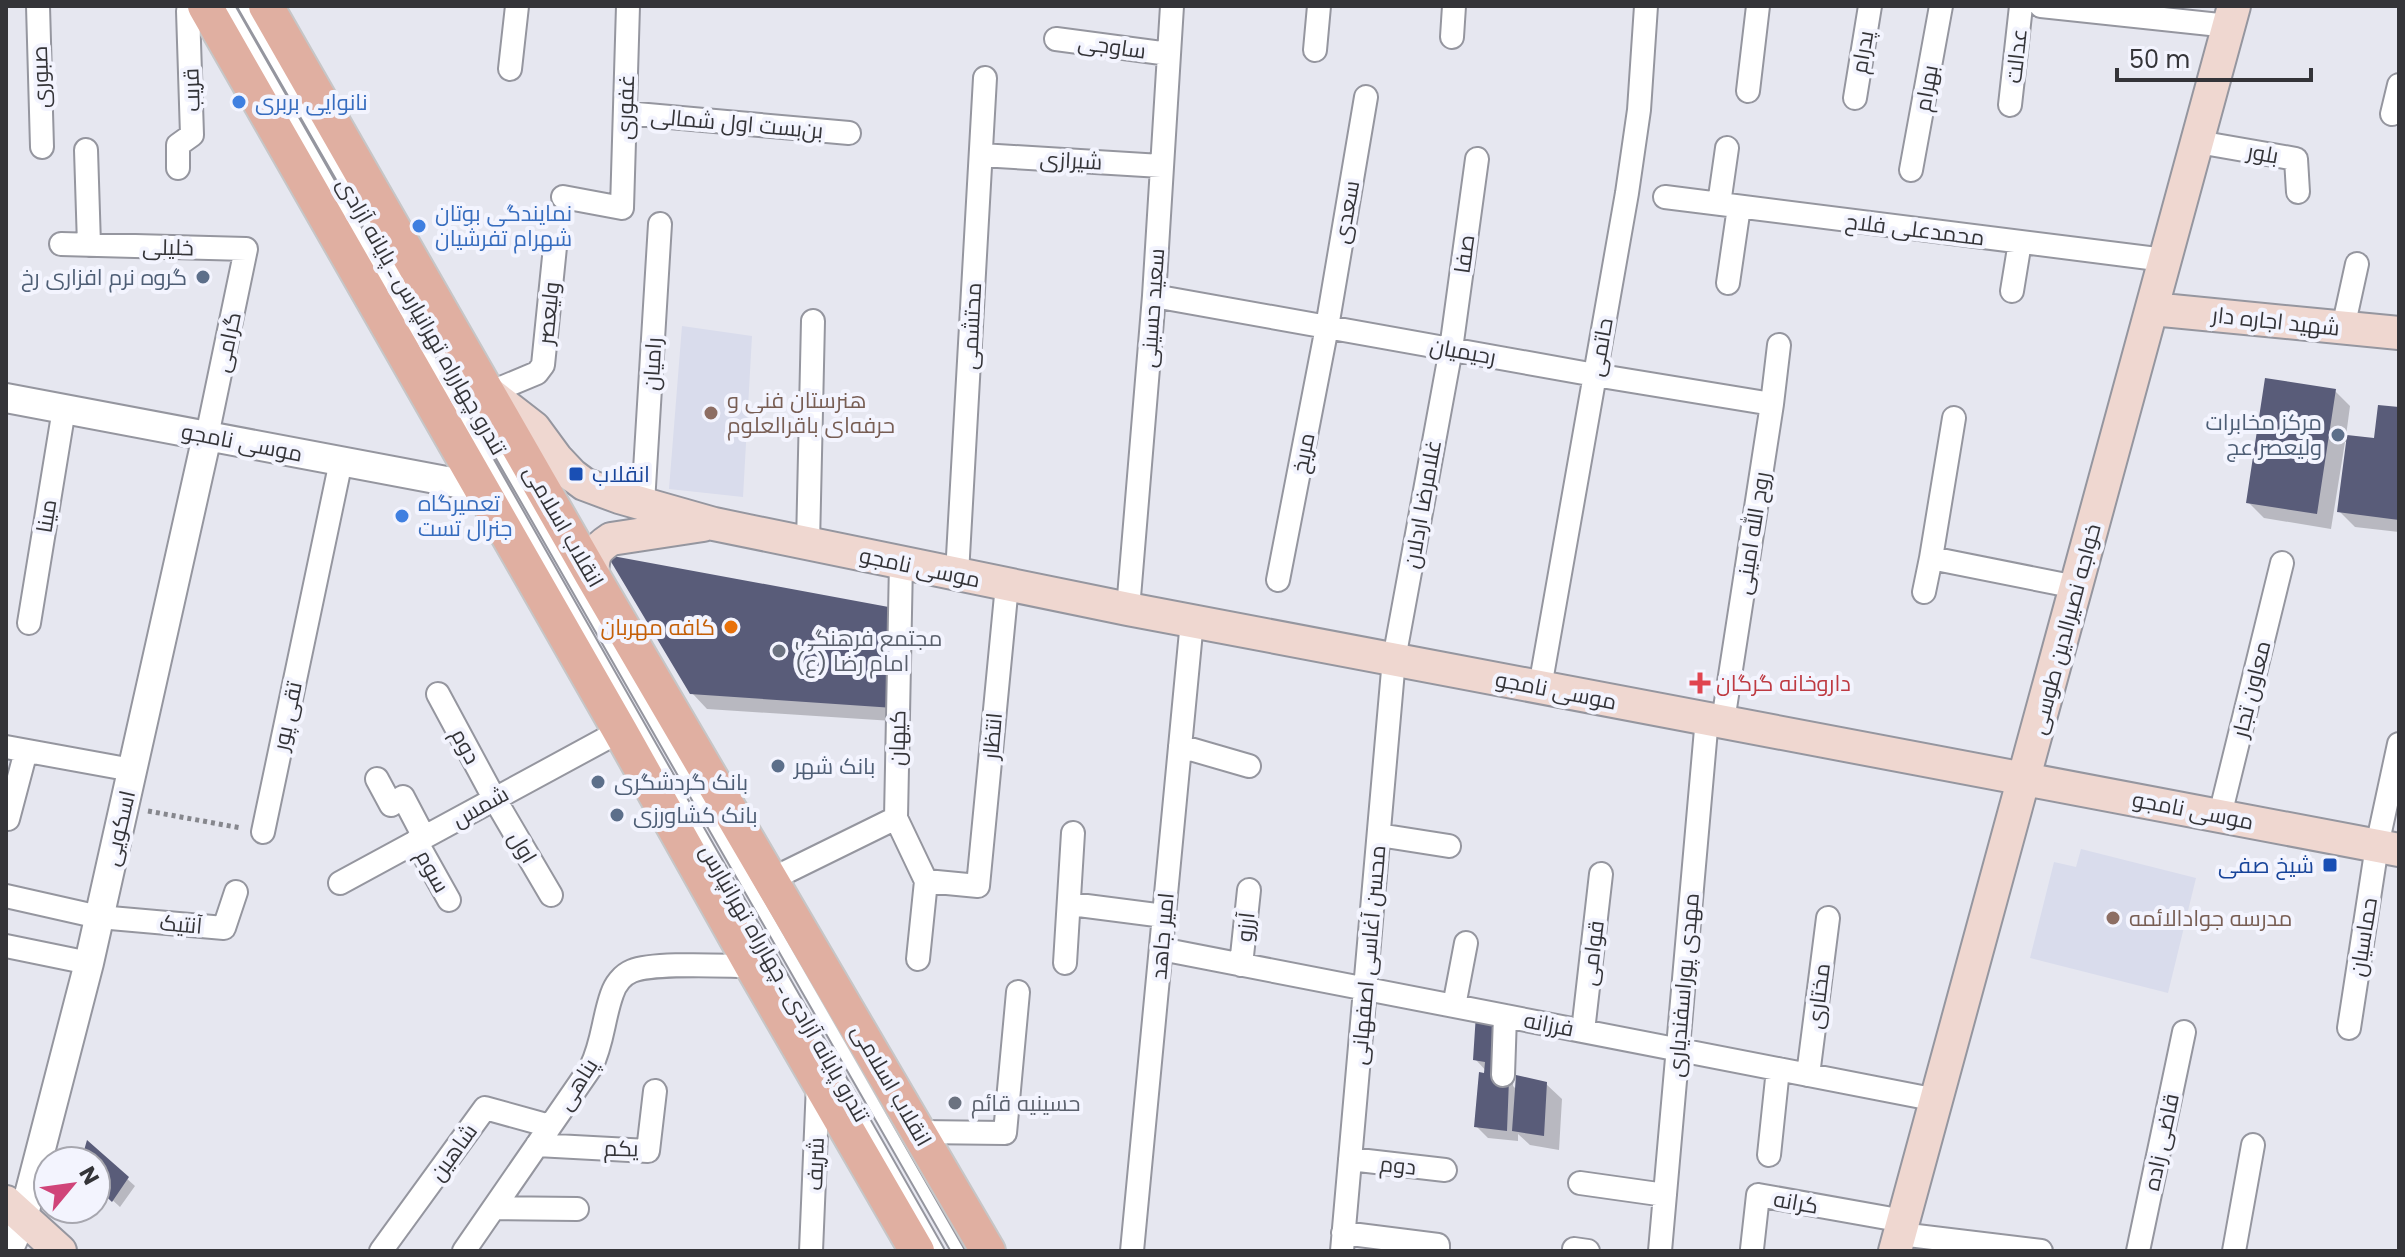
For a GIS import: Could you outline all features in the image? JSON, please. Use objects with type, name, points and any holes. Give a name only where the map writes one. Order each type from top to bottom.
[{"type":"main road","points":[[205,6],[917,1251]]},
{"type":"main road","name":"انقلاب اسلامی","points":[[266,6],[592,575],[988,1251]]},
{"type":"main road","name":"خواجه نصیرالدین طوسی","points":[[1894,1234],[1937,1100],[2232,16]]},
{"type":"main road","name":"شهید اجاره دار","points":[[2152,309],[2399,333]]},
{"type":"main road","name":"موسی نامجو","points":[[489,393],[534,428],[572,475],[598,490],[714,524],[1128,609],[2388,848]]},
{"type":"main road","name":"موسی نامجو","points":[[592,575],[593,556],[611,539],[714,524]]},
{"type":"main road","points":[[15,1210],[60,1251]]},
{"type":"street","name":"صبوری","points":[[38,6],[42,147]]},
{"type":"street","name":"قریب","points":[[178,168],[178,145],[192,135],[188,11],[191,6]]},
{"type":"street","points":[[510,69],[517,6]]},
{"type":"street","name":"غفوری","points":[[563,197],[622,208],[628,6]]},
{"type":"street","name":"سعید حسینی","points":[[1128,609],[1154,296],[1172,6]]},
{"type":"street","points":[[1315,50],[1319,6]]},
{"type":"street","points":[[1452,37],[1454,6]]},
{"type":"street","name":"حاتمی","points":[[1540,687],[1639,110],[1646,6]]},
{"type":"street","points":[[1748,91],[1758,6]]},
{"type":"street","name":"پدرام","points":[[1855,98],[1870,6]]},
{"type":"street","name":"بهرام","points":[[1911,170],[1941,6]]},
{"type":"street","name":"عدالت","points":[[2010,105],[2021,6]]},
{"type":"street","points":[[2041,6],[2232,16]]},
{"type":"street","name":"ساوجی","points":[[1056,39],[1169,54]]},
{"type":"street","name":"محتشمی","points":[[957,574],[985,78]]},
{"type":"street","points":[[2392,114],[2399,85]]},
{"type":"street","name":"سعدی","points":[[1327,327],[1366,97]]},
{"type":"street","name":"بن‌بست اول شمالی","points":[[625,113],[849,133]]},
{"type":"street","name":"بلور","points":[[2198,142],[2296,159],[2298,192]]},
{"type":"street","points":[[1727,148],[1728,283]]},
{"type":"street","points":[[86,150],[89,245]]},
{"type":"street","name":"شیرازی","points":[[981,155],[1161,166]]},
{"type":"street","name":"صفا","points":[[1451,349],[1477,159]]},
{"type":"street","name":"محمدعلی فلاح","points":[[1665,197],[2165,260]]},
{"type":"street","name":"رامیان","points":[[643,503],[660,224]]},
{"type":"street","points":[[2012,291],[2020,242]]},
{"type":"street","name":"خلیلی","points":[[61,244],[246,249]]},
{"type":"street","name":"ولیعصر","points":[[489,393],[537,373],[543,365],[555,247]]},
{"type":"street","name":"گرامی","points":[[207,436],[246,249]]},
{"type":"street","points":[[2343,328],[2357,264]]},
{"type":"street","name":"رحیمیان","points":[[1154,296],[1772,404]]},
{"type":"street","points":[[808,544],[813,321]]},
{"type":"street","name":"مریخ","points":[[1278,580],[1327,327]]},
{"type":"street","name":"روح الله امینی","points":[[1715,720],[1772,404],[1779,345]]},
{"type":"street","name":"غلامرضا اردلان","points":[[1394,659],[1451,349]]},
{"type":"street","name":"موسی نامجو","points":[[6,398],[478,487]]},
{"type":"street","name":"مینا","points":[[29,623],[64,409]]},
{"type":"street","points":[[1924,592],[1954,418]]},
{"type":"street","name":"اسکویی","points":[[8,1251],[15,1210],[89,963],[207,436]]},
{"type":"street","name":"تقی پور","points":[[263,832],[341,461]]},
{"type":"street","points":[[1931,558],[2076,587]]},
{"type":"street","name":"کیهان","points":[[901,562],[896,818],[926,881]]},
{"type":"street","name":"معاون تجار","points":[[2220,815],[2282,563]]},
{"type":"street","name":"انتظار","points":[[926,881],[978,886],[1007,585]]},
{"type":"street","name":"امیر جاهد","points":[[1132,1251],[1192,621]]},
{"type":"street","name":"محسن آغاسی اصفهانی","points":[[1342,1242],[1394,659]]},
{"type":"street","name":"دوم","points":[[438,694],[494,798]]},
{"type":"street","name":"مهدی پوراسفندیاری","points":[[1660,1251],[1678,1049],[1715,720]]},
{"type":"street","name":"شمس","points":[[340,883],[620,731]]},
{"type":"street","name":"حماسیان","points":[[2349,1028],[2388,848],[2399,744]]},
{"type":"street","points":[[1180,746],[1249,766]]},
{"type":"street","points":[[8,819],[16,749],[132,770]]},
{"type":"street","name":"سوم","points":[[377,779],[391,805],[403,797],[449,900]]},
{"type":"street","name":"اول","points":[[494,798],[551,895]]},
{"type":"street","points":[[772,879],[896,818]]},
{"type":"street","points":[[1065,963],[1073,833]]},
{"type":"street","points":[[1379,835],[1449,846]]},
{"type":"street","name":"قوامی","points":[[1583,1031],[1601,874]]},
{"type":"street","points":[[918,959],[926,881]]},
{"type":"street","name":"آرزو","points":[[1241,965],[1249,890]]},
{"type":"street","name":"آنتیک","points":[[99,917],[224,928],[236,892]]},
{"type":"street","points":[[6,896],[99,917]]},
{"type":"street","points":[[1071,904],[1164,916]]},
{"type":"street","name":"مختاری","points":[[1808,1075],[1828,918]]},
{"type":"street","points":[[1454,1006],[1466,943]]},
{"type":"street","points":[[6,946],[89,963]]},
{"type":"street","name":"فرزانه","points":[[1161,949],[1937,1100]]},
{"type":"street","name":"پناهی","points":[[464,1251],[596,1056],[612,992],[620,980],[632,971],[652,967],[752,966]]},
{"type":"street","points":[[919,1132],[1005,1133],[1018,992]]},
{"type":"street","points":[[1503,1075],[1505,1016]]},
{"type":"street","name":"قاضی زاده","points":[[2138,1251],[2184,1032]]},
{"type":"street","points":[[1769,1155],[1778,1069]]},
{"type":"street","name":"شریف","points":[[811,1251],[818,1078]]},
{"type":"street","name":"یکم","points":[[543,1136],[648,1151],[655,1091]]},
{"type":"street","name":"شاهین","points":[[381,1251],[485,1108],[543,1136]]},
{"type":"street","points":[[2234,1251],[2253,1145]]},
{"type":"street","name":"دوم","points":[[1350,1159],[1445,1170]]},
{"type":"street","points":[[1580,1183],[1665,1195]]},
{"type":"street","name":"کرانه","points":[[1752,1249],[1758,1195],[1894,1234]]},
{"type":"street","points":[[494,1208],[577,1209]]},
{"type":"street","points":[[1894,1234],[2041,1251]]},
{"type":"street","points":[[1342,1242],[1438,1245],[1438,1251]]},
{"type":"lane","name":"تندرو پایانه آزادی ـ چهارراه تهرانپارس","points":[[228,6],[938,1251]]},
{"type":"lane","name":"تندرو چهارراه تهرانپارس ـ پایانه آزادی","points":[[244,6],[958,1251]]},
{"type":"path","points":[[124,806],[263,832]]},
{"type":"shaded area","name":"هنرستان فنی و حرفه‌ای باقرالعلوم","points":[[682,326],[752,336],[743,497],[669,489]]},
{"type":"shaded area","name":"مدرسه جوادالائمه","points":[[2081,849],[2196,878],[2168,993],[2030,958],[2054,862],[2076,867]]},
{"type":"building","points":[[2265,378],[2336,389],[2317,514],[2246,503]]},
{"type":"building","points":[[2378,405],[2399,407],[2399,520],[2337,512],[2347,435],[2374,438]]},
{"type":"building","name":"مجتمع فرهنگی امام رضا (ع)","points":[[607,555],[894,608],[894,708],[690,694]]},
{"type":"building","points":[[1476,1014],[1500,1019],[1509,1079],[1507,1131],[1474,1127],[1479,1072],[1484,1073],[1485,1062],[1473,1060]]},
{"type":"building","points":[[1516,1075],[1547,1082],[1544,1136],[1512,1131]]},
{"type":"building","points":[[112,1162],[129,1177],[112,1202]]},
{"type":"place","name":"نانوایی بربری","points":[[239,102]]},
{"type":"place","name":"نمایندگی بوتان شهرام تفرشیان","points":[[419,226]]},
{"type":"place","name":"گروه نرم افزاری رخ","points":[[203,277]]},
{"type":"place","name":"هنرستان فنی و حرفه‌ای باقرالعلوم","points":[[711,413]]},
{"type":"place","name":"مرکز مخابرات ولیعصر عج","points":[[2338,435]]},
{"type":"place","name":"انقلاب","points":[[576,474]]},
{"type":"place","name":"تعمیرگاه جنرال تست","points":[[402,516]]},
{"type":"place","name":"کافه مهربان","points":[[731,627]]},
{"type":"place","name":"مجتمع فرهنگی امام رضا (ع)","points":[[779,651]]},
{"type":"place","name":"داروخانه گرگان","points":[[1700,683]]},
{"type":"place","name":"بانک شهر","points":[[778,766]]},
{"type":"place","name":"بانک گردشگری","points":[[598,782]]},
{"type":"place","name":"بانک کشاورزی","points":[[617,815]]},
{"type":"place","name":"شیخ صفی","points":[[2330,865]]},
{"type":"place","name":"مدرسه جوادالائمه","points":[[2113,918]]},
{"type":"place","name":"حسینیه قائم","points":[[955,1103]]}]
